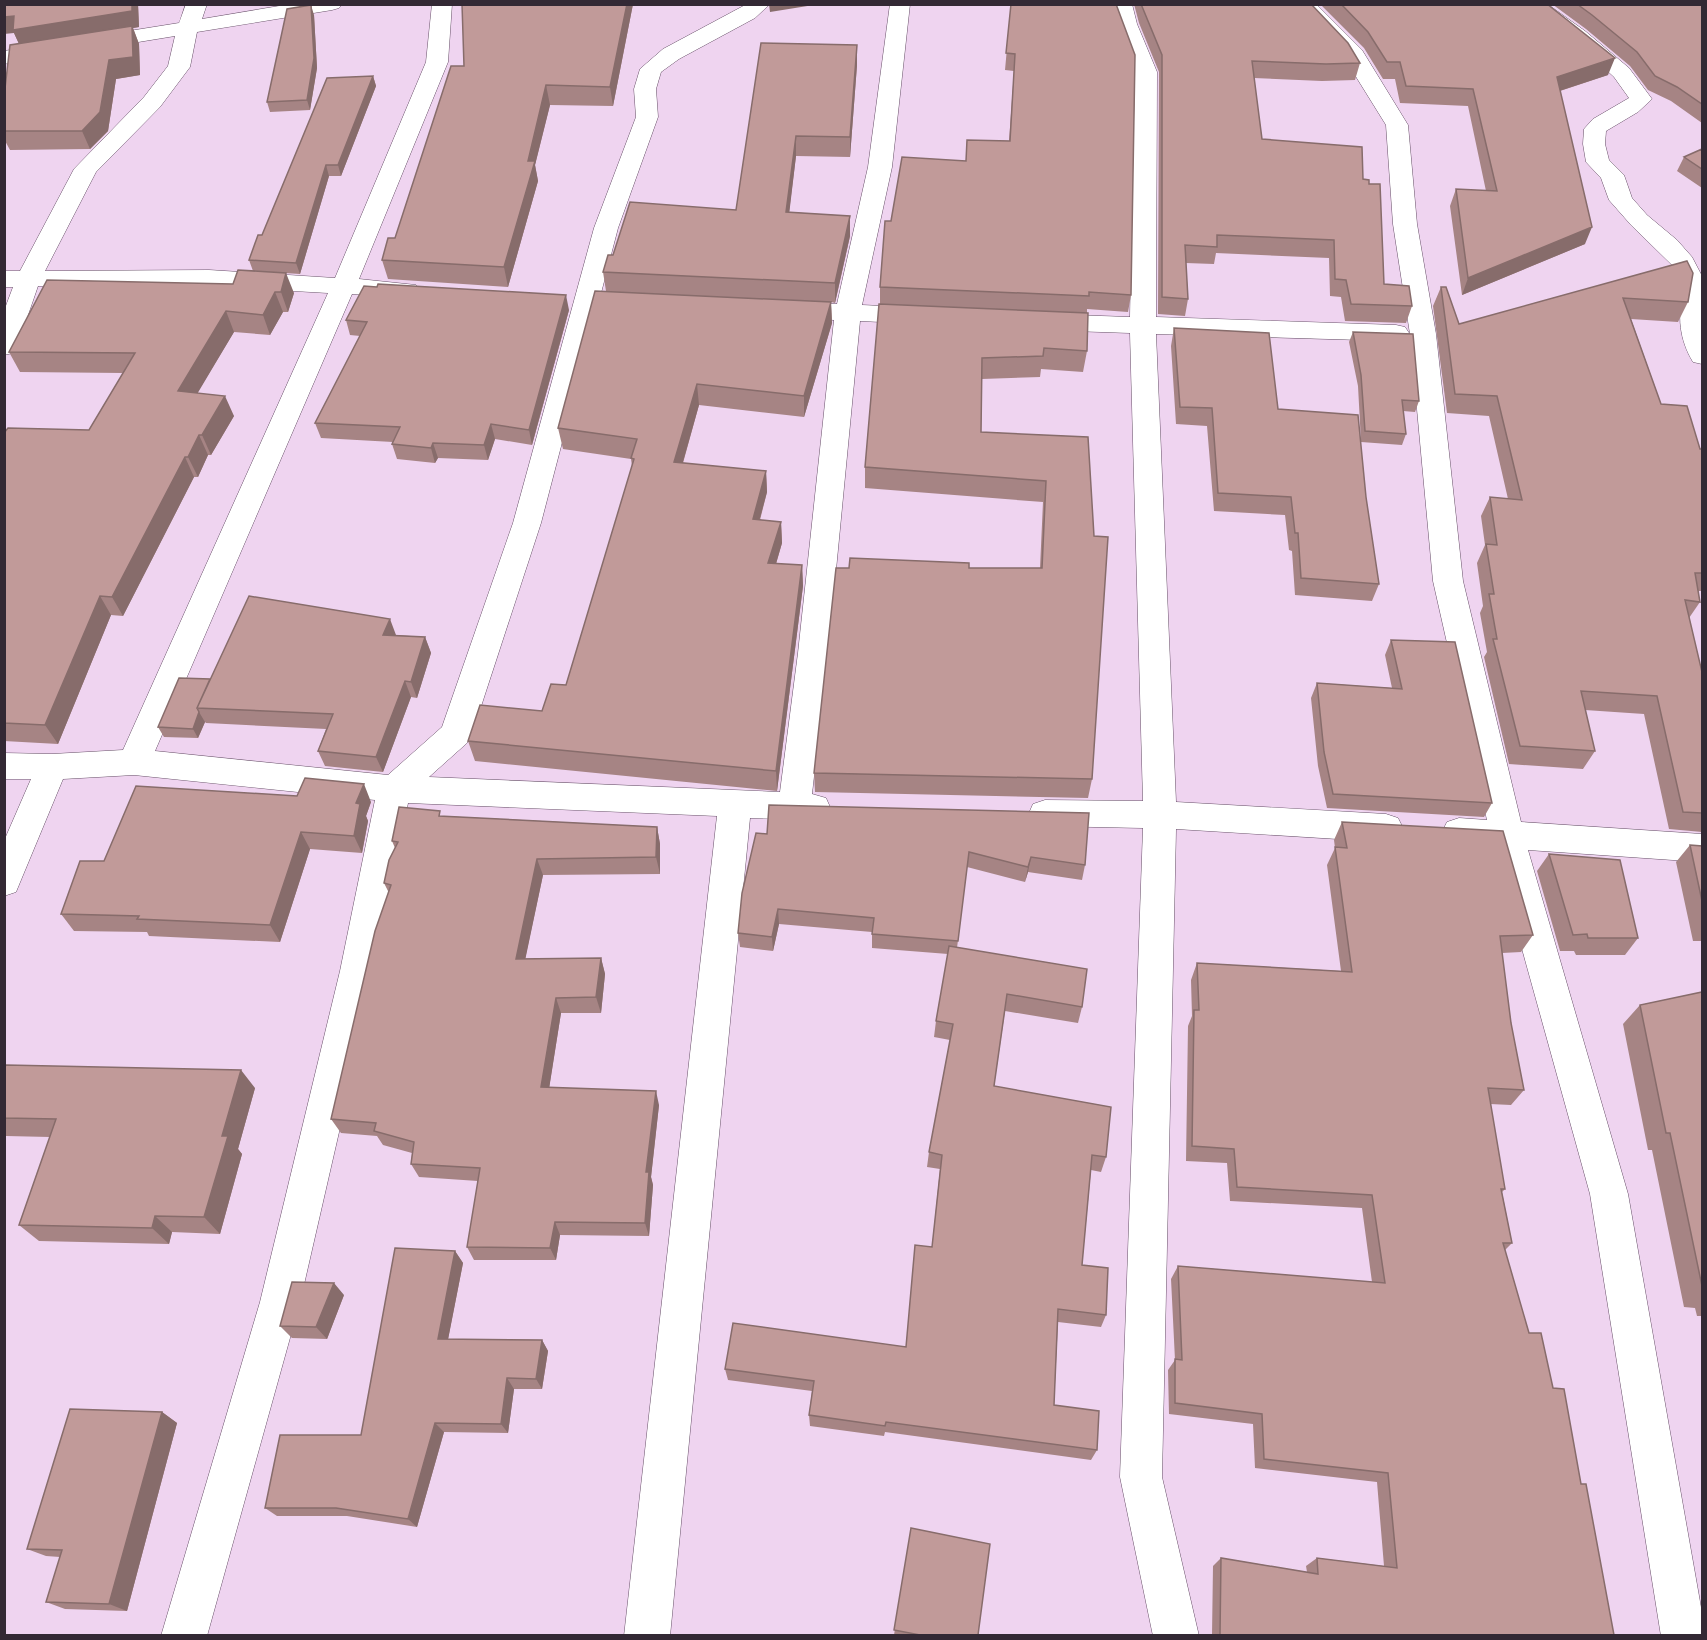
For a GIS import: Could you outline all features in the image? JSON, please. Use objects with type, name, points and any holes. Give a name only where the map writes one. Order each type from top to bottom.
[{"type":"street","points":[[4,347],[30,278],[86,169],[152,102],[179,67],[188,27],[197,4]]},
{"type":"street","points":[[4,58],[332,4]]},
{"type":"street","points":[[134,762],[344,285],[437,62],[442,4]]},
{"type":"street","points":[[184,1635],[280,1302],[358,971],[394,789],[456,734],[527,523],[606,228],[647,117],[645,89],[651,69],[671,54],[748,14],[760,4]]},
{"type":"street","points":[[794,807],[813,652],[848,313],[880,167],[900,4]]},
{"type":"street","points":[[1122,4],[1127,24],[1146,72],[1143,326],[1160,815],[1141,1477],[1176,1635]]},
{"type":"street","points":[[1304,4],[1354,55],[1397,126],[1406,224],[1423,334],[1448,580],[1507,834],[1609,1194],[1684,1635]]},
{"type":"street","points":[[1533,4],[1617,67],[1635,87],[1641,99],[1630,109],[1609,117],[1595,129],[1594,144],[1598,162],[1612,175],[1621,200],[1638,220],[1668,245],[1693,261],[1698,292],[1693,330],[1702,356]]},
{"type":"street","points":[[4,279],[209,278],[436,292]]},
{"type":"street","points":[[756,309],[942,317]]},
{"type":"street","points":[[1025,321],[1423,334]]},
{"type":"street","points":[[4,766],[52,767],[134,762],[394,789],[841,808]]},
{"type":"street","points":[[4,882],[52,767]]},
{"type":"street","points":[[647,1635],[735,805]]},
{"type":"street","points":[[1018,812],[1160,815],[1507,834],[1702,848]]},
{"type":"building","points":[[4,4],[132,4],[132,11],[13,30],[14,16],[4,17]]},
{"type":"building","points":[[462,4],[627,4],[610,87],[546,85],[528,161],[535,161],[504,267],[382,260],[388,238],[395,238],[451,66],[464,66]]},
{"type":"building","points":[[1011,4],[1116,4],[1135,55],[1131,295],[1089,292],[1089,296],[880,287],[885,221],[891,221],[902,157],[966,161],[967,140],[1010,141],[1015,54],[1006,53]]},
{"type":"building","points":[[1141,4],[1311,4],[1348,43],[1360,63],[1252,61],[1262,139],[1362,147],[1363,179],[1369,180],[1369,184],[1380,184],[1384,284],[1409,286],[1412,306],[1351,304],[1346,280],[1335,279],[1334,240],[1217,235],[1217,247],[1185,245],[1188,299],[1162,297],[1162,55]]},
{"type":"building","points":[[1341,4],[1547,4],[1615,58],[1557,77],[1592,227],[1468,278],[1456,189],[1497,191],[1473,89],[1406,86],[1400,62],[1387,62],[1368,32]]},
{"type":"building","points":[[1577,4],[1702,4],[1702,104],[1677,87],[1655,76],[1637,52]]},
{"type":"building","points":[[311,5],[314,58],[307,100],[267,102],[287,9]]},
{"type":"building","points":[[132,26],[133,57],[109,60],[100,112],[82,131],[4,131],[4,97],[10,45]]},
{"type":"building","points":[[761,43],[857,45],[850,137],[796,136],[786,212],[850,216],[835,283],[603,272],[608,255],[613,255],[630,202],[736,210]]},
{"type":"building","points":[[373,76],[338,165],[326,165],[296,263],[249,260],[258,235],[262,235],[327,78]]},
{"type":"building","points":[[1702,149],[1702,169],[1684,157]]},
{"type":"building","points":[[1687,261],[1693,273],[1688,302],[1623,298],[1661,404],[1687,406],[1700,449],[1702,449],[1702,573],[1695,573],[1700,602],[1685,600],[1702,672],[1702,813],[1683,812],[1657,696],[1581,691],[1595,751],[1520,746],[1493,639],[1497,639],[1489,594],[1494,594],[1486,544],[1497,545],[1490,497],[1522,500],[1497,396],[1455,394],[1441,287],[1446,287],[1459,324]]},
{"type":"building","points":[[238,270],[286,273],[281,292],[275,292],[263,315],[226,311],[178,391],[225,396],[202,435],[199,435],[188,457],[185,457],[112,597],[100,596],[45,725],[4,723],[4,433],[8,428],[89,430],[135,353],[9,352],[47,280],[233,284]]},
{"type":"building","points":[[378,284],[566,295],[529,430],[491,424],[484,445],[433,443],[431,448],[392,444],[400,427],[315,423],[367,322],[346,320],[364,286],[377,287]]},
{"type":"building","points":[[595,291],[831,302],[804,396],[697,384],[674,462],[766,471],[753,519],[781,522],[768,563],[802,565],[776,771],[468,741],[480,705],[542,711],[551,684],[566,685],[634,459],[631,458],[637,439],[558,428]]},
{"type":"building","points":[[879,304],[1088,313],[1087,351],[1044,348],[1043,356],[982,358],[981,432],[1088,437],[1094,536],[1108,537],[1092,779],[814,773],[836,568],[849,568],[850,558],[969,563],[969,568],[1042,568],[1046,481],[865,467]]},
{"type":"building","points":[[1174,328],[1269,333],[1278,409],[1358,415],[1366,497],[1379,584],[1301,578],[1298,533],[1295,533],[1291,497],[1218,493],[1212,408],[1180,407]]},
{"type":"building","points":[[1353,332],[1413,334],[1419,401],[1402,400],[1406,434],[1365,431],[1361,375]]},
{"type":"building","points":[[249,596],[390,619],[383,635],[425,637],[411,682],[405,681],[376,757],[318,751],[333,714],[197,708]]},
{"type":"building","points":[[1391,640],[1455,642],[1492,803],[1333,794],[1324,752],[1317,683],[1402,689]]},
{"type":"building","points":[[179,678],[210,679],[197,708],[199,712],[193,729],[158,727]]},
{"type":"building","points":[[305,778],[364,784],[356,803],[360,804],[354,836],[301,832],[270,925],[137,919],[139,916],[61,914],[80,861],[104,861],[136,786],[297,796]]},
{"type":"building","points":[[769,805],[1089,813],[1085,865],[1031,857],[1028,867],[969,852],[958,941],[872,934],[874,918],[778,909],[772,937],[738,933],[742,893],[756,833],[767,834]]},
{"type":"building","points":[[399,807],[440,811],[439,816],[657,827],[656,857],[537,859],[516,959],[601,958],[596,997],[556,998],[541,1087],[656,1091],[646,1172],[649,1172],[645,1223],[555,1222],[550,1248],[467,1247],[480,1168],[411,1164],[414,1142],[374,1131],[376,1123],[331,1119],[375,931],[391,885],[384,883],[389,860],[398,842],[392,841]]},
{"type":"building","points":[[1342,822],[1503,831],[1533,935],[1500,936],[1511,1023],[1524,1090],[1488,1088],[1505,1189],[1501,1189],[1512,1243],[1503,1243],[1529,1333],[1541,1333],[1553,1388],[1564,1389],[1581,1484],[1586,1484],[1614,1635],[1220,1635],[1221,1558],[1318,1574],[1317,1558],[1397,1568],[1388,1473],[1264,1459],[1262,1414],[1175,1403],[1175,1359],[1182,1360],[1178,1266],[1385,1283],[1372,1195],[1237,1187],[1234,1149],[1192,1146],[1194,1010],[1199,1010],[1197,963],[1352,972],[1335,847],[1347,848]]},
{"type":"building","points":[[1690,845],[1702,846],[1702,901]]},
{"type":"building","points":[[1549,854],[1620,860],[1638,938],[1588,938],[1587,934],[1573,935]]},
{"type":"building","points":[[949,946],[1087,969],[1082,1007],[1007,994],[994,1086],[1111,1107],[1106,1157],[1092,1155],[1082,1265],[1108,1268],[1106,1315],[1058,1309],[1054,1405],[1099,1411],[1097,1450],[886,1422],[885,1426],[809,1415],[814,1381],[725,1369],[733,1323],[906,1347],[915,1245],[932,1247],[942,1155],[929,1152],[953,1024],[936,1021]]},
{"type":"building","points":[[1702,992],[1702,1286],[1670,1133],[1666,1133],[1640,1005]]},
{"type":"building","points":[[6,1065],[241,1070],[222,1136],[228,1136],[204,1217],[155,1216],[152,1228],[19,1225],[56,1119],[4,1118],[4,1069]]},
{"type":"building","points":[[395,1248],[455,1251],[438,1339],[542,1340],[536,1379],[507,1378],[501,1424],[435,1423],[408,1519],[336,1508],[265,1508],[280,1435],[361,1435]]},
{"type":"building","points":[[292,1282],[334,1283],[316,1327],[280,1326]]},
{"type":"building","points":[[70,1409],[162,1412],[109,1604],[46,1602],[62,1550],[27,1549]]},
{"type":"building","points":[[911,1528],[990,1544],[978,1635],[920,1635],[894,1630]]}]
